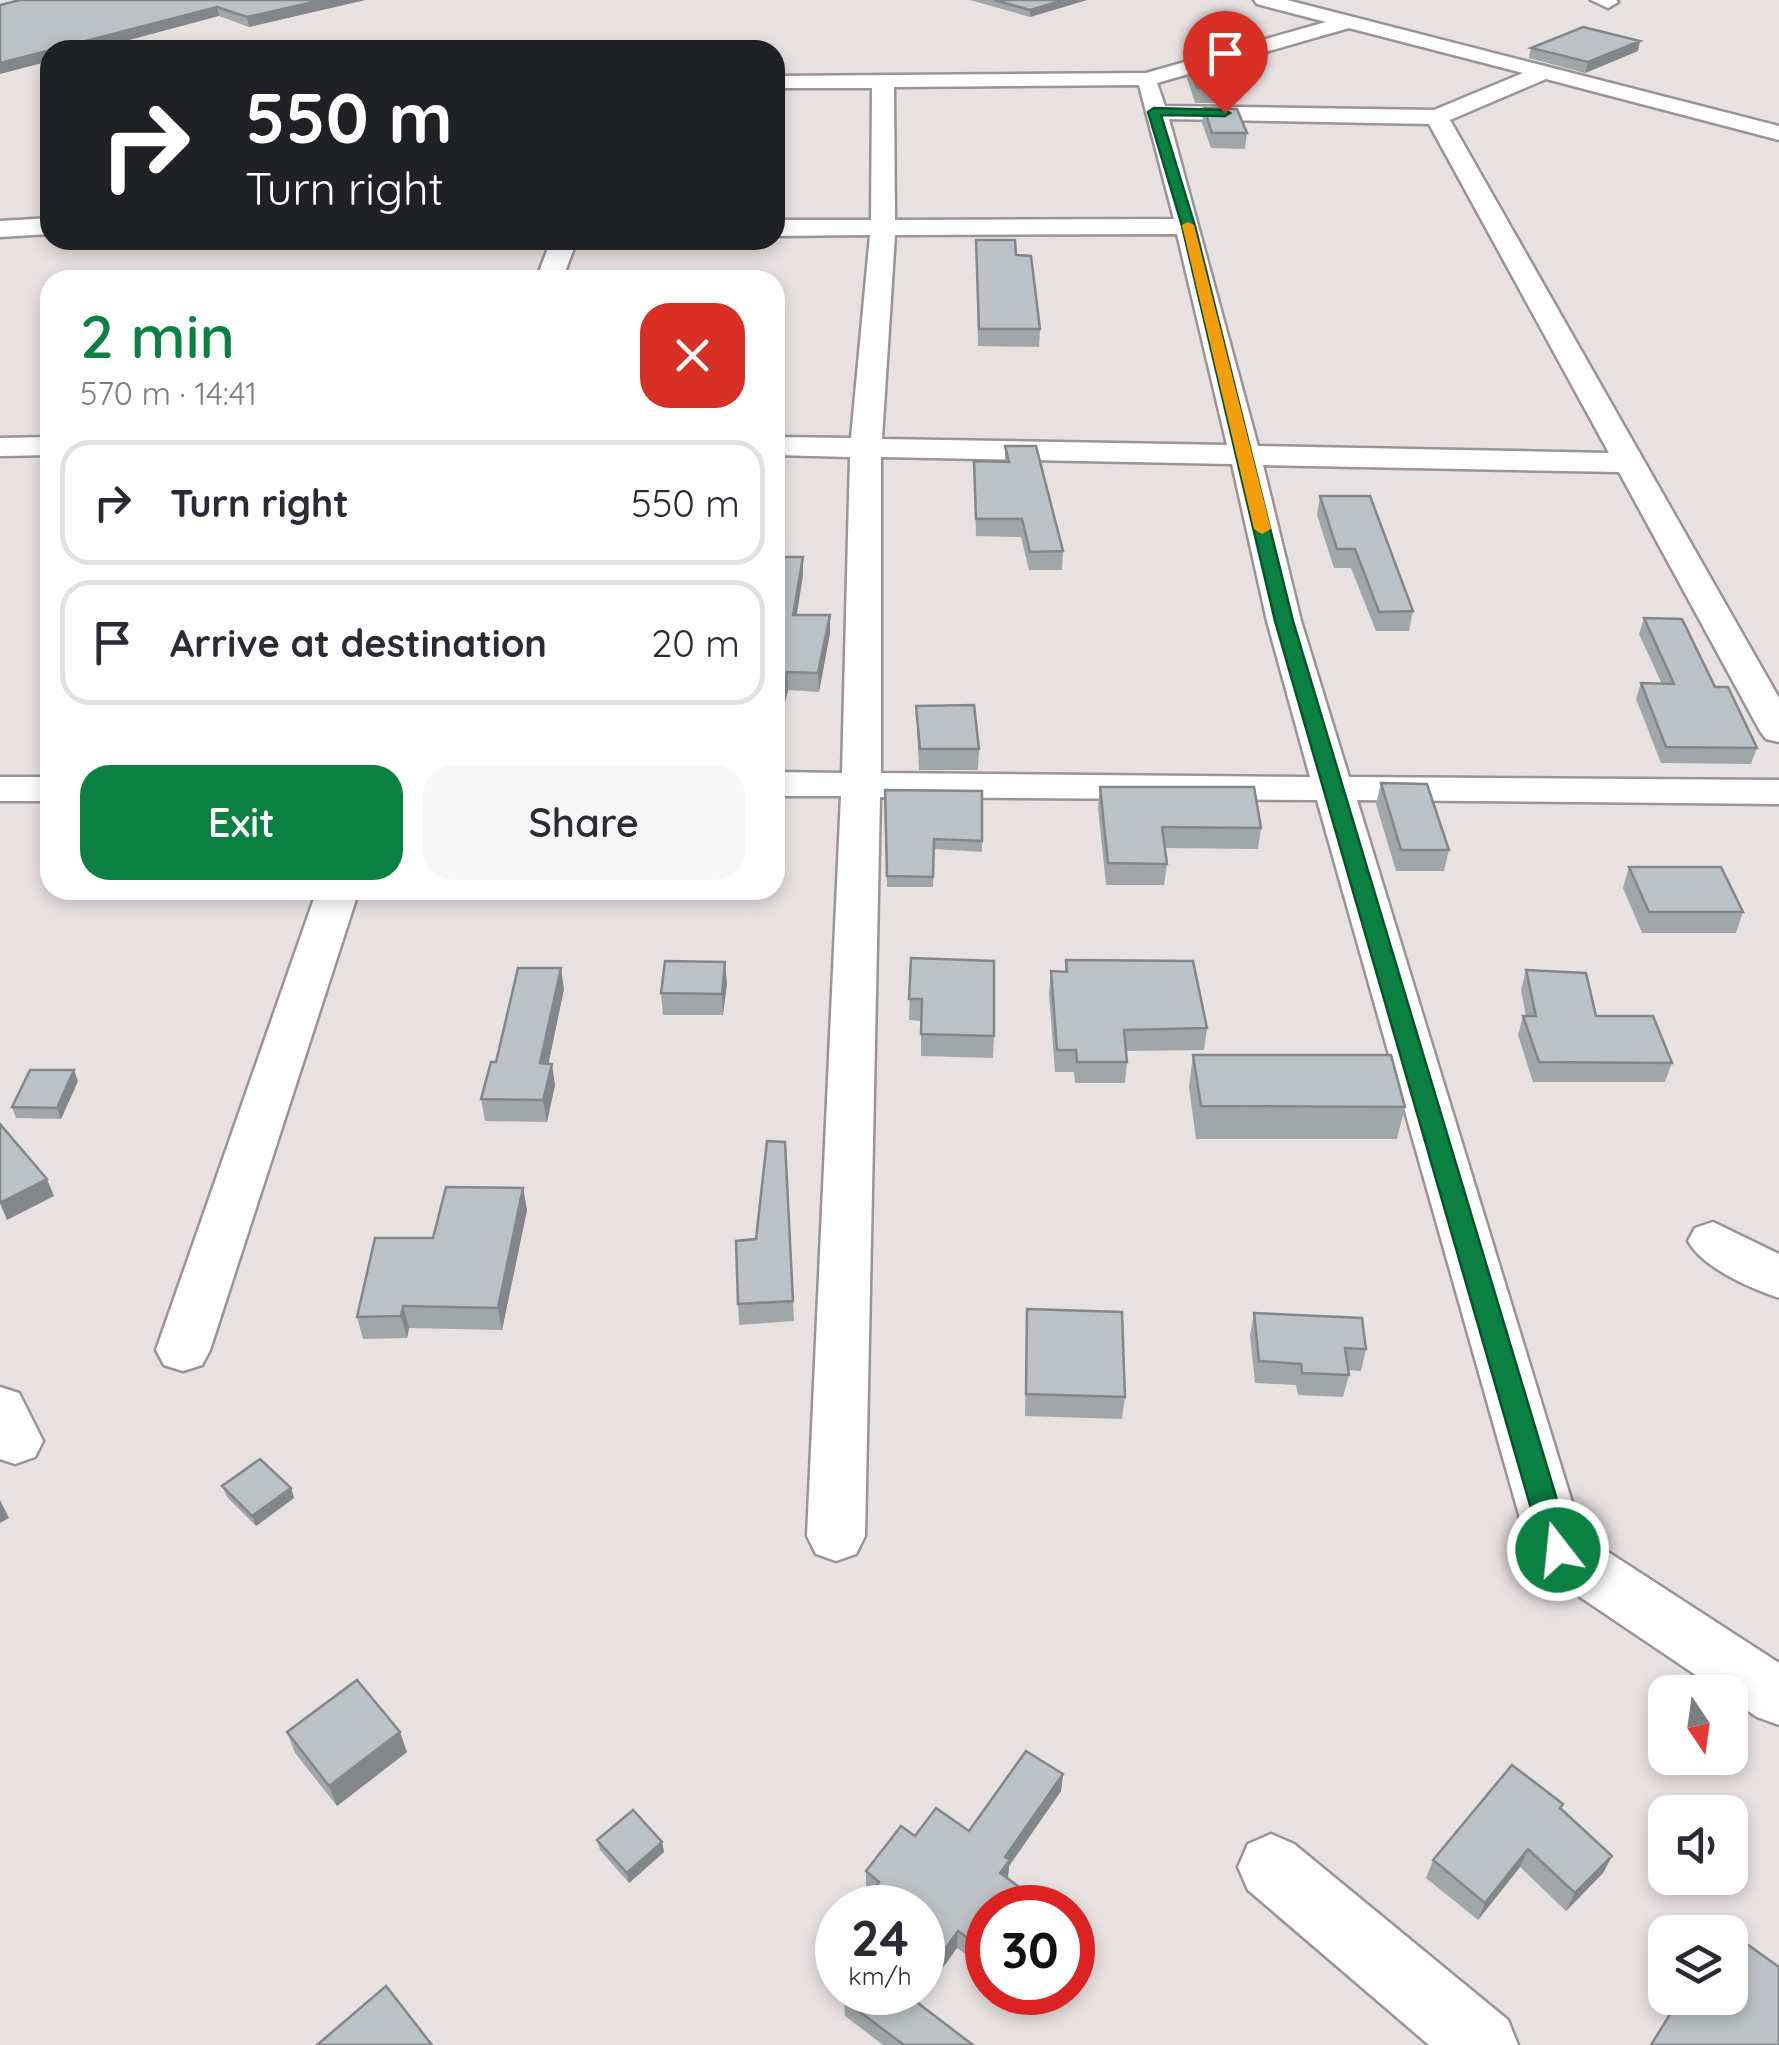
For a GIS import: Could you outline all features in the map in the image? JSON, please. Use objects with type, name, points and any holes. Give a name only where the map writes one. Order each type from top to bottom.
[{"type":"street","points":[[1264,0],[1779,133]]},
{"type":"street","points":[[785,82],[1148,80],[1348,22]]},
{"type":"street","points":[[1154,112],[1437,117],[1545,72]]},
{"type":"street","points":[[1148,80],[1188,226],[1284,621],[1558,1550],[1779,1697]]},
{"type":"street","points":[[836,1536],[861,784],[866,447],[883,228],[883,82]]},
{"type":"street","points":[[1437,117],[1779,731]]},
{"type":"street","points":[[4,225],[40,226]]},
{"type":"street","points":[[785,228],[1188,226]]},
{"type":"street","points":[[0,446],[40,446]]},
{"type":"street","points":[[785,446],[1627,463]]},
{"type":"street","points":[[785,784],[1334,792],[1779,792]]},
{"type":"street","points":[[0,790],[40,788]]},
{"type":"street","points":[[183,1350],[335,900]]},
{"type":"street","points":[[1713,1241],[1779,1278]]},
{"type":"street","points":[[1270,1867],[1483,2045]]},
{"type":"building","points":[[20,0],[322,0],[247,17],[217,7],[89,40],[40,40],[40,53],[0,63],[0,5]]},
{"type":"building","points":[[994,0],[1064,0],[1030,10]]},
{"type":"building","points":[[1583,27],[1640,41],[1588,62],[1531,48]]},
{"type":"building","points":[[1215,56],[1229,88],[1197,88],[1189,64]]},
{"type":"building","points":[[1204,108],[1237,109],[1247,133],[1212,133]]},
{"type":"building","points":[[976,240],[1015,240],[1016,255],[1031,256],[1040,329],[979,329]]},
{"type":"building","points":[[1005,446],[1036,446],[1063,551],[1030,552],[1022,519],[976,519],[974,461],[1009,462]]},
{"type":"building","points":[[1320,496],[1370,496],[1413,611],[1379,612],[1355,549],[1337,549]]},
{"type":"building","points":[[785,557],[803,557],[793,615],[830,615],[818,673],[787,672],[785,682]]},
{"type":"building","points":[[1644,618],[1682,619],[1715,687],[1728,687],[1757,748],[1666,747],[1641,683],[1674,684]]},
{"type":"building","points":[[974,705],[979,749],[920,749],[916,706]]},
{"type":"building","points":[[1381,783],[1427,784],[1449,850],[1401,850]]},
{"type":"building","points":[[1100,787],[1254,787],[1261,828],[1162,827],[1167,864],[1108,863]]},
{"type":"building","points":[[885,790],[982,791],[982,841],[934,839],[933,877],[887,876]]},
{"type":"building","points":[[1629,867],[1721,867],[1743,912],[1649,912]]},
{"type":"building","points":[[911,958],[994,961],[994,1036],[921,1034],[922,999],[909,999]]},
{"type":"building","points":[[1066,960],[1193,961],[1207,1028],[1124,1030],[1127,1062],[1077,1062],[1076,1050],[1057,1050],[1051,971],[1067,972]]},
{"type":"building","points":[[665,961],[725,962],[722,994],[661,993]]},
{"type":"building","points":[[518,968],[561,968],[540,1063],[552,1064],[543,1100],[481,1099],[491,1062],[496,1062]]},
{"type":"building","points":[[1526,970],[1586,973],[1596,1016],[1653,1016],[1672,1063],[1539,1062],[1523,1016],[1536,1016]]},
{"type":"building","points":[[1193,1055],[1391,1055],[1405,1107],[1201,1106]]},
{"type":"building","points":[[30,1070],[74,1070],[57,1108],[12,1107]]},
{"type":"building","points":[[0,1124],[47,1179],[0,1203]]},
{"type":"building","points":[[767,1141],[785,1142],[793,1301],[738,1304],[736,1241],[756,1239]]},
{"type":"building","points":[[446,1187],[523,1188],[498,1308],[403,1306],[401,1316],[357,1317],[375,1238],[433,1238]]},
{"type":"building","points":[[1027,1309],[1122,1312],[1125,1397],[1026,1394]]},
{"type":"building","points":[[1254,1313],[1362,1318],[1366,1349],[1345,1348],[1349,1375],[1302,1373],[1301,1364],[1259,1361]]},
{"type":"building","points":[[260,1459],[291,1488],[252,1516],[222,1486]]},
{"type":"building","points":[[357,1680],[400,1732],[329,1786],[287,1732]]},
{"type":"building","points":[[1026,1751],[1063,1774],[1005,1857],[1010,1860],[1000,1873],[1016,1885],[965,1885],[965,1936],[958,1931],[945,1949],[945,1885],[877,1885],[879,1882],[866,1871],[901,1826],[915,1836],[936,1808],[969,1831]]},
{"type":"building","points":[[1512,1765],[1563,1804],[1560,1808],[1612,1856],[1575,1893],[1528,1849],[1485,1903],[1433,1860]]},
{"type":"building","points":[[633,1810],[662,1842],[627,1873],[597,1840]]},
{"type":"building","points":[[1748,1945],[1779,1967],[1779,2045],[1651,2045],[1670,2015],[1748,2015]]},
{"type":"building","points":[[386,1986],[432,2045],[317,2045]]},
{"type":"building","points":[[864,2015],[934,2015],[973,2045],[904,2045]]},
{"type":"slow traffic","points":[[1188,225],[1262,529]]},
{"type":"route","points":[[1225,113],[1154,112],[1188,226],[1284,621],[1558,1550]]}]
